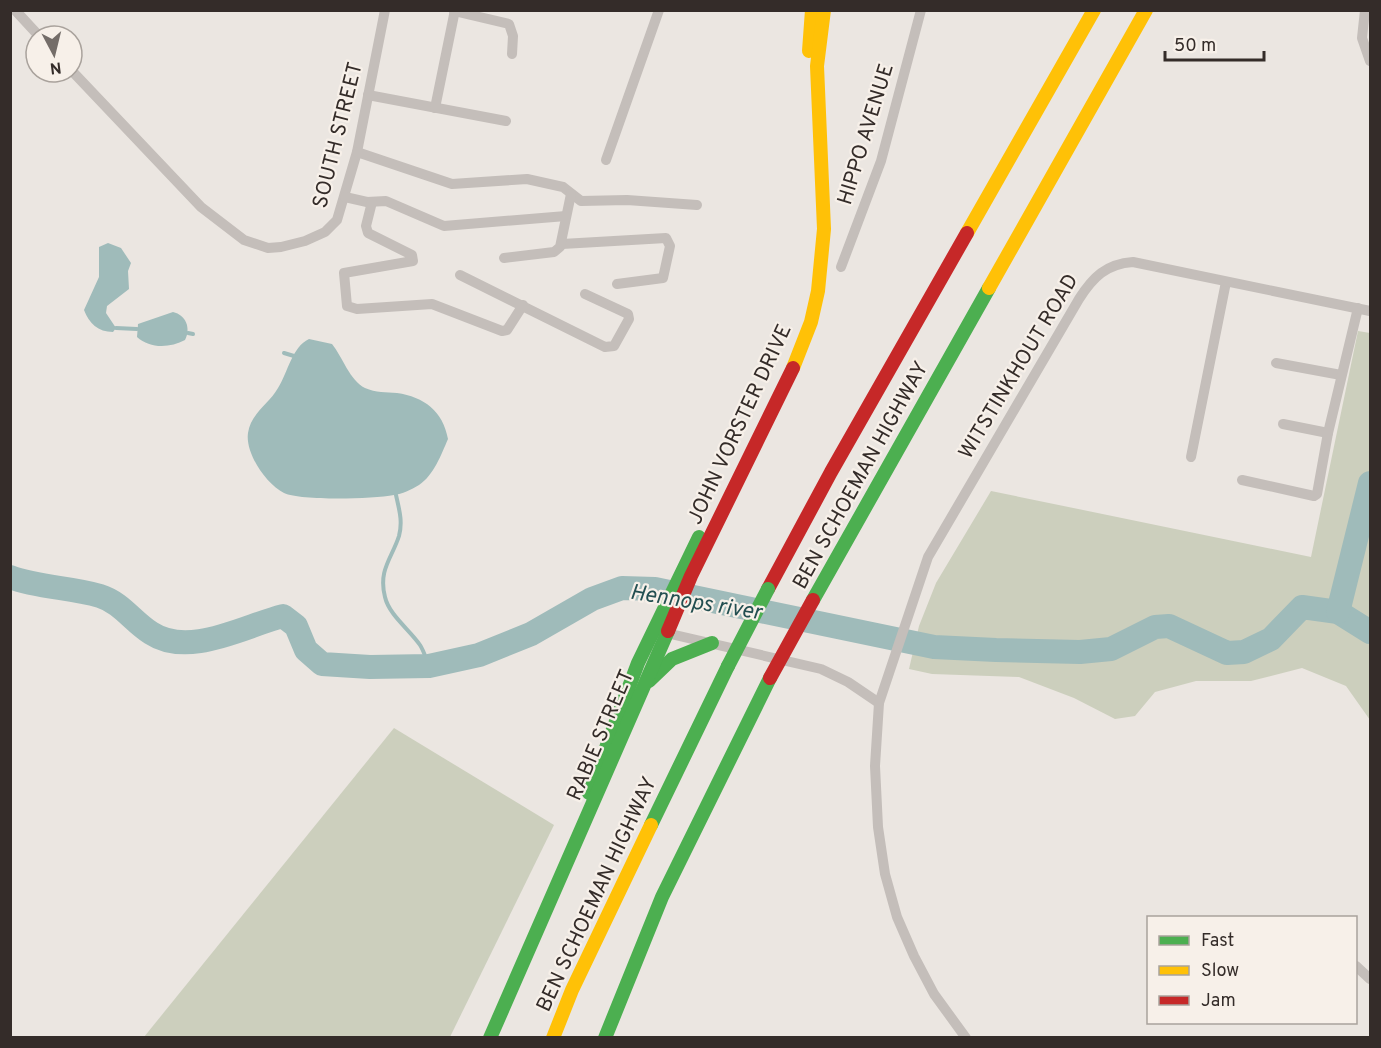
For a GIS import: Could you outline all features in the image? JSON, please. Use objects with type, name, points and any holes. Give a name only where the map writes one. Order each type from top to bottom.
[{"type":"main road","name":"JOHN VORSTER DRIVE","points":[[660,631],[685,574],[796,350],[805,320],[812,290],[818,229],[809,59],[812,10]]},
{"type":"main road","name":"JOHN VORSTER DRIVE","points":[[685,574],[789,378],[811,322],[818,291],[824,229],[817,66],[824,10]]},
{"type":"main road","name":"BEN SCHOEMAN HIGHWAY","points":[[553,1038],[572,990],[728,666],[768,589],[831,472],[1094,10]]},
{"type":"main road","name":"BEN SCHOEMAN HIGHWAY","points":[[605,1038],[662,897],[770,678],[1146,10]]},
{"type":"main road","name":"RABIE STREET","points":[[490,1038],[569,853],[578,840],[639,695],[660,631]]},
{"type":"main road","name":"RABIE STREET","points":[[569,853],[572,838],[612,727],[660,631]]},
{"type":"main road","points":[[639,695],[663,666],[682,654],[712,643]]},
{"type":"street","points":[[15,10],[28,24]]},
{"type":"street","name":"SOUTH STREET","points":[[84,84],[201,207],[244,240],[258,246],[281,248],[304,242],[325,232],[337,220],[357,152],[385,10]]},
{"type":"street","points":[[606,160],[658,10]]},
{"type":"street","name":"HIPPO AVENUE","points":[[841,267],[881,161],[921,10]]},
{"type":"street","points":[[1365,10],[1362,38],[1371,61]]},
{"type":"street","points":[[435,108],[454,11],[509,24],[513,36],[512,54]]},
{"type":"street","points":[[368,95],[506,120]]},
{"type":"street","points":[[357,152],[452,184],[527,179],[564,187],[581,201],[627,200],[697,205]]},
{"type":"street","points":[[504,258],[554,252],[562,244],[571,194]]},
{"type":"street","points":[[345,197],[372,202],[386,201],[444,226],[566,216]]},
{"type":"street","points":[[372,202],[366,226],[368,233],[412,255],[413,261],[344,273],[347,306],[357,309],[432,304],[502,331],[507,330],[523,305]]},
{"type":"street","points":[[562,244],[662,237],[668,241],[663,278],[617,284]]},
{"type":"street","name":"WITSTINKHOUT ROAD","points":[[966,1038],[934,994],[897,917],[885,874],[878,827],[875,766],[879,703],[904,624],[938,537],[1094,278],[1112,266],[1133,262],[1364,310]]},
{"type":"street","points":[[460,274],[605,347],[614,346],[629,319],[628,314],[585,294]]},
{"type":"street","points":[[1191,457],[1226,282]]},
{"type":"street","points":[[1242,480],[1314,496],[1317,494],[1341,375],[1364,310]]},
{"type":"street","points":[[1276,363],[1341,375]]},
{"type":"street","points":[[1283,424],[1328,434]]},
{"type":"street","points":[[660,631],[821,669],[848,682],[879,703]]},
{"type":"street","points":[[1357,967],[1371,979]]},
{"type":"green space","points":[[1358,331],[1370,333],[1370,720],[1346,686],[1302,668],[1251,681],[1196,681],[1155,692],[1135,716],[1115,719],[1074,698],[1019,677],[932,674],[909,669],[919,626],[936,583],[991,491],[1311,557]]},
{"type":"green space","points":[[394,728],[554,825],[450,1037],[144,1037]]},
{"type":"water","points":[[108,243],[121,248],[131,263],[128,271],[129,289],[107,306],[106,313],[116,328],[113,332],[95,326],[84,310],[99,277],[99,247]]},
{"type":"water","points":[[173,312],[181,316],[186,323],[185,340],[173,345],[160,346],[148,344],[137,337],[138,324]]},
{"type":"water","points":[[309,339],[332,344],[355,380],[365,388],[416,398],[437,413],[448,439],[433,470],[419,485],[403,493],[384,496],[321,498],[293,496],[284,493],[270,483],[253,458],[248,433],[256,414],[282,382],[298,348]]},
{"type":"waterway","points":[[116,328],[137,329]]},
{"type":"waterway","points":[[188,333],[193,334]]},
{"type":"waterway","points":[[284,353],[294,356]]},
{"type":"waterway","points":[[1338,612],[1370,483]]},
{"type":"waterway","points":[[396,495],[401,525],[387,565],[383,588],[387,604],[416,639],[429,666]]},
{"type":"waterway","name":"Hennops river","points":[[10,577],[108,599],[151,633],[166,640],[182,642],[217,638],[283,616],[296,626],[306,650],[322,664],[370,667],[429,666],[479,655],[531,634],[592,599],[622,588],[655,589],[934,647],[1080,652],[1111,649],[1155,627],[1169,626],[1227,653],[1244,652],[1271,639],[1302,607],[1338,612],[1370,632]]},
{"type":"traffic: fast","points":[[813,600],[989,288]]},
{"type":"traffic: fast","points":[[589,793],[638,663],[699,537]]},
{"type":"traffic: fast","points":[[728,666],[768,589]]},
{"type":"traffic: fast","points":[[490,1038],[668,631]]},
{"type":"traffic: fast","points":[[649,681],[672,659],[712,643]]},
{"type":"traffic: fast","points":[[651,825],[728,666]]},
{"type":"traffic: fast","points":[[605,1038],[662,897],[770,678]]},
{"type":"traffic: slow","points":[[809,51],[812,10]]},
{"type":"traffic: slow","points":[[793,368],[811,322],[818,291],[824,229],[817,66],[824,10]]},
{"type":"traffic: slow","points":[[967,233],[1094,10]]},
{"type":"traffic: slow","points":[[989,288],[1146,10]]},
{"type":"traffic: slow","points":[[553,1038],[572,990],[651,825]]},
{"type":"traffic: jam","points":[[768,589],[831,472],[967,233]]},
{"type":"traffic: jam","points":[[668,631],[691,576],[793,368]]},
{"type":"traffic: jam","points":[[770,678],[813,600]]}]
